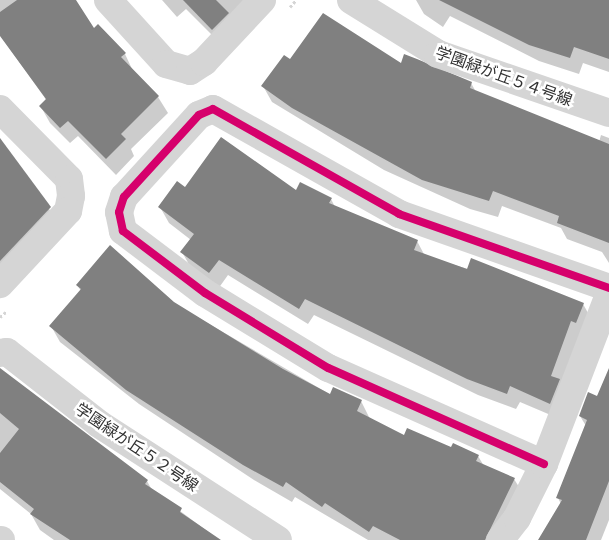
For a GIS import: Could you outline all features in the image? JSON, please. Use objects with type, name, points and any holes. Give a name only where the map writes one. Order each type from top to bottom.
[{"type":"street","points":[[108,0],[166,64],[190,71],[204,62],[262,0]]},
{"type":"street","name":"学園緑が丘５４号線","points":[[351,0],[438,54],[609,113]]},
{"type":"street","points":[[0,109],[69,179],[72,196],[68,212],[0,284]]},
{"type":"street","points":[[544,464],[328,368],[204,293],[123,231],[119,212],[124,197],[199,115],[213,109],[399,214],[609,288]]},
{"type":"street","points":[[500,540],[517,518],[544,464],[609,295]]},
{"type":"street","name":"学園緑が丘５２号線","points":[[0,353],[7,352],[99,424],[278,540]]},
{"type":"building","points":[[17,0],[76,0],[94,28],[98,24],[126,53],[121,57],[159,96],[121,134],[126,139],[106,159],[68,121],[60,128],[39,106],[46,99],[0,36],[0,12]]},
{"type":"building","points":[[183,0],[216,0],[229,13],[212,30]]},
{"type":"building","points":[[439,0],[609,0],[609,59],[574,47],[570,58],[529,45]]},
{"type":"building","points":[[323,13],[401,63],[404,54],[417,59],[472,82],[470,88],[609,144],[609,243],[557,223],[559,216],[493,191],[489,201],[422,180],[292,108],[261,86],[284,55],[290,59]]},
{"type":"building","points":[[221,137],[296,190],[300,182],[332,198],[329,203],[418,240],[414,250],[467,269],[471,258],[584,303],[576,323],[571,321],[551,376],[560,379],[550,404],[510,386],[507,394],[467,379],[305,299],[299,309],[219,260],[209,273],[180,252],[194,234],[158,207],[177,181],[185,187]]},
{"type":"building","points":[[0,138],[51,207],[0,261]]},
{"type":"building","points":[[110,245],[174,302],[283,369],[330,394],[333,387],[362,400],[357,411],[404,435],[407,428],[451,447],[453,443],[479,455],[476,461],[515,478],[485,540],[400,540],[373,526],[369,532],[325,503],[322,507],[286,482],[283,487],[243,465],[126,390],[49,326],[81,289],[76,285]]},
{"type":"building","points":[[0,368],[148,480],[145,484],[182,508],[180,512],[221,540],[70,540],[30,514],[34,509],[0,482],[0,453],[19,429],[0,413]]},
{"type":"building","points":[[609,368],[609,481],[586,540],[538,540],[562,500],[556,498],[587,420],[579,416],[588,392],[597,396]]},
{"type":"cycle path","points":[[544,464],[328,368],[205,293],[123,231],[119,212],[124,197],[199,115],[213,109],[399,214],[609,288]]}]
